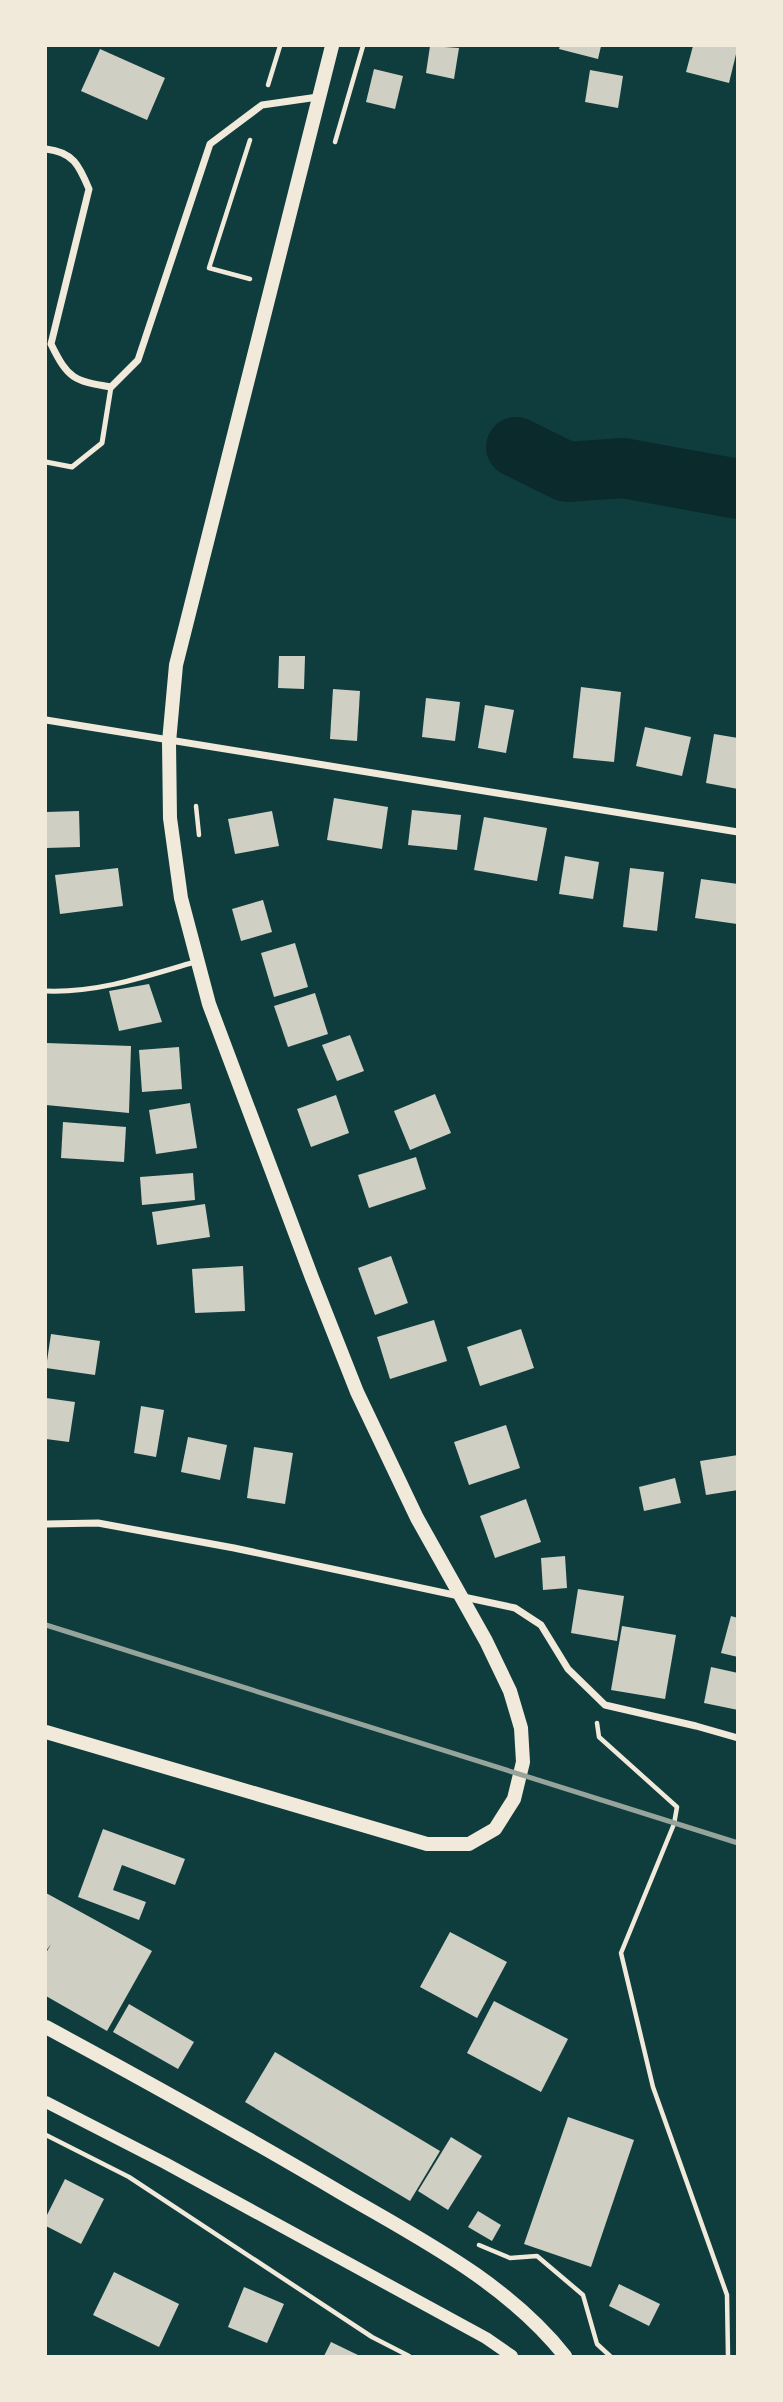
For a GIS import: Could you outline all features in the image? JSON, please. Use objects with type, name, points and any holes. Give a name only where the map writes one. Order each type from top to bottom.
[{"type":"main road","points":[[46,1732],[427,1844],[469,1844],[495,1829],[514,1799],[523,1762],[521,1728],[510,1691],[486,1641],[416,1518],[357,1392],[209,1004],[181,898],[170,818],[169,742],[176,665],[332,46]]},
{"type":"main road","points":[[46,2027],[210,2116],[458,2261],[506,2295],[565,2357]]},
{"type":"street","points":[[46,149],[60,151],[79,165],[89,189],[51,344],[62,366],[80,382],[111,387],[138,360],[210,144],[262,105],[318,97]]},
{"type":"street","points":[[46,720],[737,832]]},
{"type":"street","points":[[46,1524],[98,1523],[234,1548],[515,1608],[541,1625],[568,1669],[605,1705],[737,1738]]},
{"type":"street","points":[[46,2102],[165,2163],[486,2338],[512,2357]]},
{"type":"lane","points":[[46,462],[72,467],[102,443],[111,387]]},
{"type":"lane","points":[[46,991],[71,992],[125,983],[198,961]]},
{"type":"path","points":[[271,285],[209,268],[280,46]]},
{"type":"path","points":[[195,794],[201,847]]},
{"type":"path","points":[[591,1692],[599,1737],[677,1807],[662,1857],[621,1954],[653,2087],[727,2295],[728,2357]]},
{"type":"path","points":[[46,2135],[129,2177],[372,2337],[409,2357]]},
{"type":"building","points":[[430,46],[459,48],[454,79],[426,73]]},
{"type":"building","points":[[560,46],[601,46],[598,59],[559,49]]},
{"type":"building","points":[[693,46],[738,46],[729,83],[686,72]]},
{"type":"building","points":[[100,49],[165,78],[147,120],[81,91]]},
{"type":"building","points":[[374,69],[403,76],[395,109],[366,102]]},
{"type":"building","points":[[590,70],[623,76],[618,108],[585,102]]},
{"type":"building","points":[[279,656],[305,656],[304,689],[278,688]]},
{"type":"building","points":[[581,687],[621,692],[614,762],[573,758]]},
{"type":"building","points":[[333,689],[360,691],[357,741],[330,739]]},
{"type":"building","points":[[426,698],[460,702],[455,741],[422,737]]},
{"type":"building","points":[[485,705],[514,710],[506,753],[478,748]]},
{"type":"building","points":[[645,727],[691,737],[682,776],[636,766]]},
{"type":"building","points":[[714,734],[738,738],[738,789],[706,783]]},
{"type":"building","points":[[334,798],[388,807],[382,849],[327,840]]},
{"type":"building","points":[[412,810],[461,815],[457,850],[408,845]]},
{"type":"building","points":[[79,811],[80,847],[46,848],[46,812]]},
{"type":"building","points":[[272,811],[279,846],[235,854],[228,819]]},
{"type":"building","points":[[484,817],[547,828],[537,881],[474,870]]},
{"type":"building","points":[[565,856],[599,862],[593,899],[559,894]]},
{"type":"building","points":[[118,868],[123,906],[60,914],[55,875]]},
{"type":"building","points":[[630,868],[664,872],[657,931],[623,927]]},
{"type":"building","points":[[701,879],[738,884],[737,924],[695,918]]},
{"type":"building","points":[[263,900],[272,932],[241,941],[232,909]]},
{"type":"building","points":[[295,943],[308,987],[274,997],[261,953]]},
{"type":"building","points":[[149,984],[162,1022],[119,1031],[109,991]]},
{"type":"building","points":[[315,993],[328,1034],[288,1047],[274,1006]]},
{"type":"building","points":[[350,1035],[364,1071],[337,1081],[322,1045]]},
{"type":"building","points":[[46,1043],[131,1046],[129,1113],[46,1105]]},
{"type":"building","points":[[179,1047],[182,1089],[142,1092],[139,1050]]},
{"type":"building","points":[[435,1094],[451,1133],[410,1150],[394,1111]]},
{"type":"building","points":[[336,1095],[349,1133],[311,1147],[297,1109]]},
{"type":"building","points":[[190,1103],[197,1148],[156,1154],[149,1110]]},
{"type":"building","points":[[63,1122],[126,1127],[124,1162],[61,1158]]},
{"type":"building","points":[[416,1157],[426,1189],[369,1208],[358,1175]]},
{"type":"building","points":[[193,1173],[195,1200],[142,1205],[140,1177]]},
{"type":"building","points":[[205,1204],[210,1237],[157,1245],[152,1212]]},
{"type":"building","points":[[391,1256],[408,1303],[375,1315],[358,1268]]},
{"type":"building","points":[[243,1266],[245,1311],[195,1313],[192,1269]]},
{"type":"building","points":[[434,1320],[447,1361],[390,1379],[377,1337]]},
{"type":"building","points":[[521,1329],[534,1368],[480,1386],[467,1347]]},
{"type":"building","points":[[51,1334],[100,1341],[95,1375],[46,1368]]},
{"type":"building","points":[[46,1398],[75,1402],[69,1442],[46,1439]]},
{"type":"building","points":[[141,1406],[164,1410],[156,1457],[134,1453]]},
{"type":"building","points":[[506,1425],[520,1468],[469,1485],[454,1442]]},
{"type":"building","points":[[188,1437],[227,1445],[220,1480],[181,1472]]},
{"type":"building","points":[[254,1447],[293,1453],[285,1504],[247,1498]]},
{"type":"building","points":[[738,1455],[738,1490],[706,1495],[700,1461]]},
{"type":"building","points":[[675,1478],[681,1503],[644,1511],[639,1487]]},
{"type":"building","points":[[526,1499],[541,1542],[495,1558],[480,1516]]},
{"type":"building","points":[[565,1556],[567,1588],[543,1590],[541,1558]]},
{"type":"building","points":[[578,1589],[624,1596],[617,1641],[571,1633]]},
{"type":"building","points":[[731,1616],[738,1618],[738,1657],[721,1653]]},
{"type":"building","points":[[622,1626],[676,1635],[665,1699],[611,1690]]},
{"type":"building","points":[[711,1667],[738,1673],[738,1710],[704,1703]]},
{"type":"building","points":[[103,1829],[185,1859],[175,1885],[122,1865],[113,1890],[146,1902],[139,1920],[78,1897]]},
{"type":"building","points":[[46,1893],[152,1951],[107,2031],[46,1996],[46,1953],[51,1944],[46,1951]]},
{"type":"building","points":[[450,1932],[507,1962],[477,2018],[420,1987]]},
{"type":"building","points":[[494,2001],[568,2039],[541,2092],[467,2053]]},
{"type":"building","points":[[129,2004],[194,2042],[178,2069],[113,2032]]},
{"type":"building","points":[[275,2052],[440,2151],[410,2201],[245,2102]]},
{"type":"building","points":[[568,2117],[634,2140],[591,2267],[524,2244]]},
{"type":"building","points":[[451,2137],[482,2156],[448,2210],[418,2191]]},
{"type":"building","points":[[65,2179],[104,2199],[81,2244],[46,2226],[46,2217]]},
{"type":"building","points":[[478,2211],[501,2225],[492,2241],[468,2227]]},
{"type":"building","points":[[114,2272],[179,2304],[159,2347],[93,2315]]},
{"type":"building","points":[[619,2284],[660,2304],[649,2326],[609,2306]]},
{"type":"building","points":[[244,2287],[284,2304],[267,2343],[228,2327]]},
{"type":"building","points":[[331,2342],[360,2356],[324,2356]]},
{"type":"waterway","points":[[516,447],[567,472],[623,468],[738,489]]},
{"type":"railway","points":[[46,1625],[738,1843]]}]
